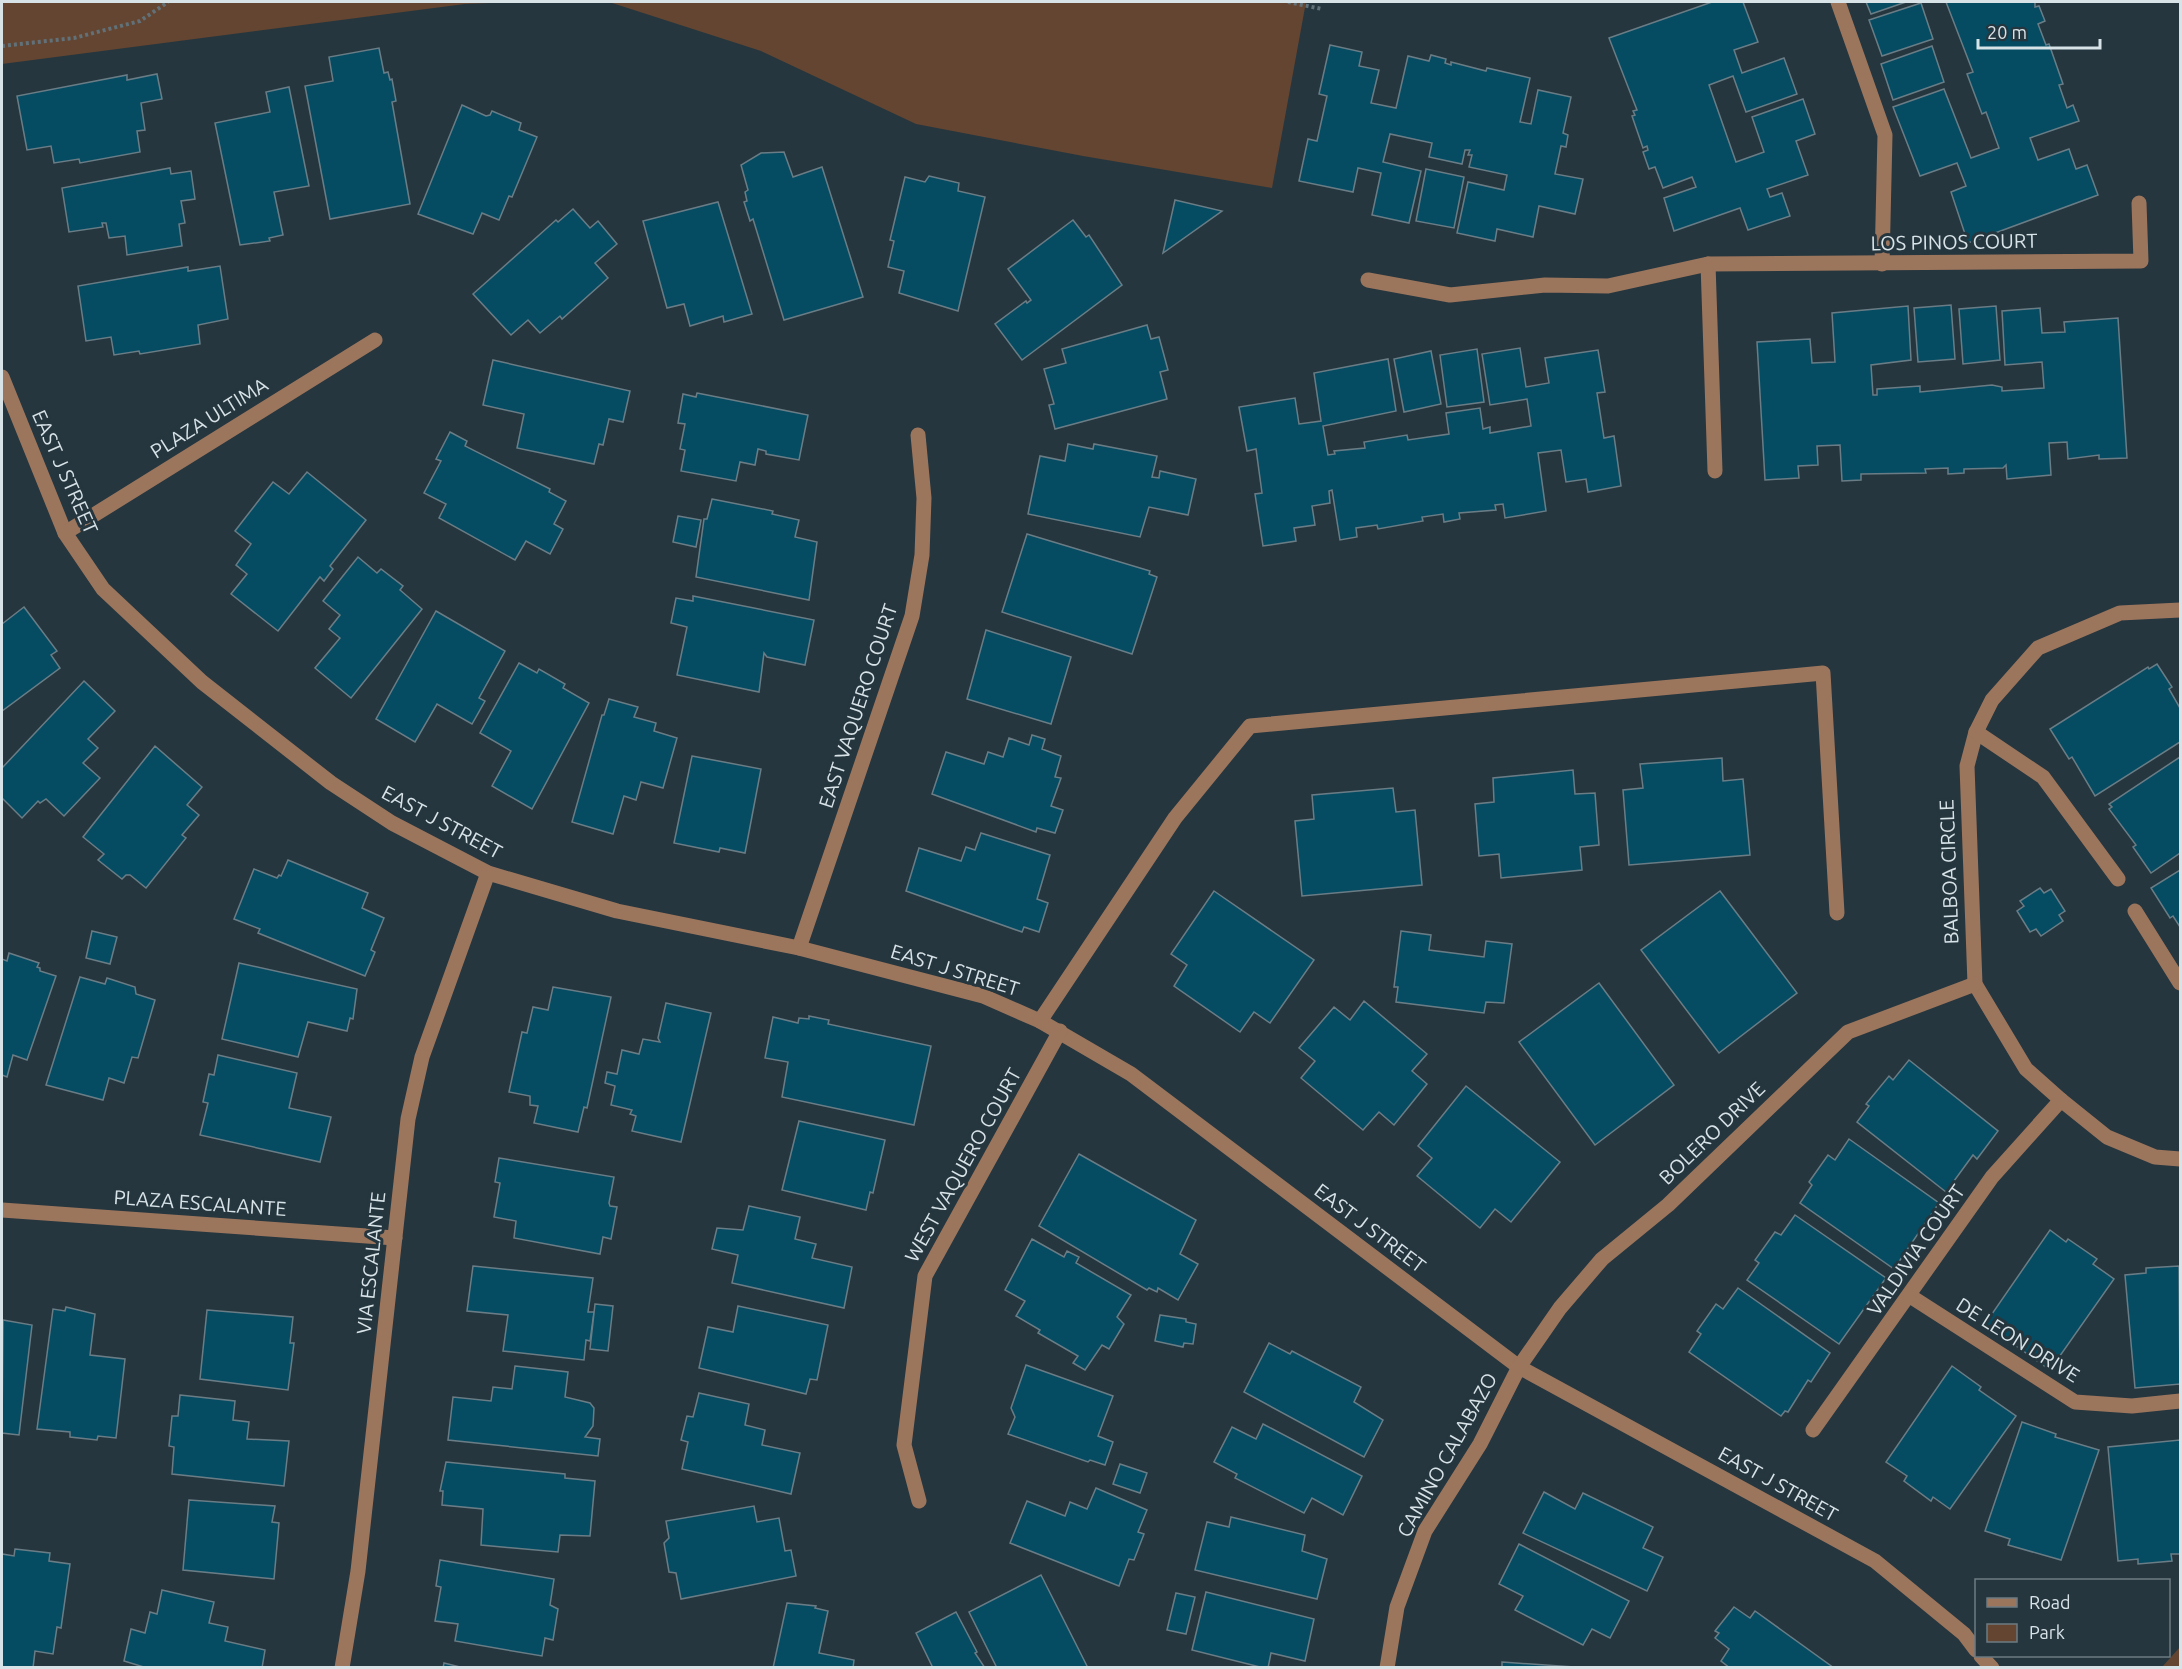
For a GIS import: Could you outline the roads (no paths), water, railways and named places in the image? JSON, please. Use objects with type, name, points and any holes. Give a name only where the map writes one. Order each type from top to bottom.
[{"type":"street","points":[[1838,2],[1886,135],[1882,264]]},
{"type":"street","name":"LOS PINOS COURT","points":[[1368,280],[1450,295],[1545,285],[1608,286],[1708,264],[2141,261],[2139,203]]},
{"type":"street","points":[[1708,264],[1715,471]]},
{"type":"street","name":"PLAZA ULTIMA","points":[[65,533],[375,340]]},
{"type":"street","name":"EAST J STREET","points":[[2,377],[65,533],[103,589],[202,682],[331,783],[392,823],[489,873],[617,911],[800,948],[982,996],[1040,1021],[1131,1074],[1519,1367],[1875,1561],[1964,1634],[1975,1648]]},
{"type":"street","name":"EAST VAQUERO COURT","points":[[800,948],[912,616],[922,555],[924,498],[918,435]]},
{"type":"street","name":"BALBOA CIRCLE","points":[[2181,610],[2120,613],[2038,648],[1992,700],[1976,732],[1967,766],[1975,984],[2026,1069],[2061,1100],[2108,1137],[2155,1157],[2181,1159]]},
{"type":"street","points":[[1040,1021],[1175,818],[1250,726],[1823,674],[1837,913]]},
{"type":"street","points":[[1976,732],[2043,777],[2118,879]]},
{"type":"street","name":"VIA ESCALANTE","points":[[342,1668],[358,1571],[408,1119],[422,1057],[489,873]]},
{"type":"street","points":[[2135,911],[2181,983]]},
{"type":"street","name":"BOLERO DRIVE","points":[[1519,1367],[1560,1308],[1602,1258],[1668,1205],[1848,1032],[1975,984]]},
{"type":"street","name":"WEST VAQUERO COURT","points":[[919,1501],[904,1445],[925,1276],[1059,1031]]},
{"type":"street","name":"VALDIVIA COURT","points":[[1813,1430],[1992,1177],[2061,1100]]},
{"type":"street","name":"PLAZA ESCALANTE","points":[[2,1210],[395,1238]]},
{"type":"street","name":"DE LEON DRIVE","points":[[1910,1296],[2075,1402],[2132,1406],[2181,1401]]},
{"type":"street","name":"CAMINO CALABAZO","points":[[1387,1668],[1397,1606],[1425,1531],[1480,1444],[1519,1367]]}]
